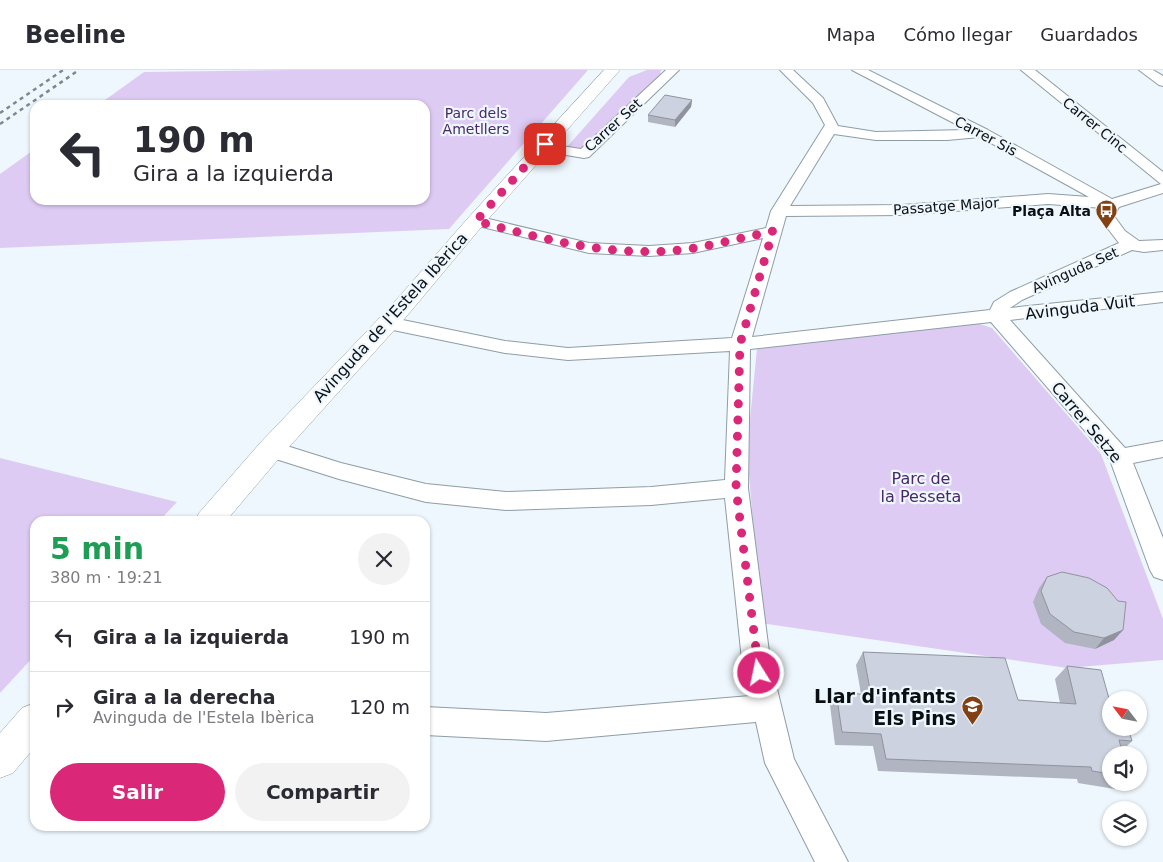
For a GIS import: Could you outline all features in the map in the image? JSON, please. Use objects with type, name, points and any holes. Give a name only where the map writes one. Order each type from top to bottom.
[{"type":"main road","name":"Avinguda de l'Estela Ibèrica","points":[[213,516],[271,449],[388,323],[476,221],[612,70]]},
{"type":"main road","points":[[0,760],[30,726]]},
{"type":"street","name":"Carrer Set","points":[[542,148],[584,154],[673,70]]},
{"type":"street","points":[[786,70],[818,101],[832,125],[779,211],[740,344],[736,488],[756,660],[780,763],[832,862]]},
{"type":"street","name":"Carrer Sis","points":[[858,70],[983,133],[1113,204]]},
{"type":"street","name":"Carrer Cinc","points":[[1028,70],[1163,180]]},
{"type":"street","points":[[1145,70],[1163,82]]},
{"type":"street","points":[[830,129],[885,136],[947,136],[983,133]]},
{"type":"street","points":[[1132,244],[1114,229],[1106,216],[1113,204],[1163,188]]},
{"type":"street","name":"Passatge Major","points":[[779,211],[902,210],[1048,199],[1113,204]]},
{"type":"street","points":[[476,221],[589,248],[649,251],[693,248],[773,231]]},
{"type":"street","name":"Avinguda Set","points":[[997,316],[1002,306],[1016,296],[1132,244],[1140,247],[1163,245]]},
{"type":"street","name":"Avinguda Vuit","points":[[388,323],[505,347],[568,354],[740,344],[1163,297]]},
{"type":"street","name":"Carrer Setze","points":[[997,316],[1120,457],[1163,570]]},
{"type":"street","points":[[271,449],[339,471],[426,493],[497,500],[651,496],[736,488]]},
{"type":"street","points":[[1120,457],[1163,449]]},
{"type":"street","points":[[430,720],[546,728],[767,708]]},
{"type":"green space","name":"Parc dels Ametllers","points":[[588,70],[449,229],[0,248],[0,174],[30,153],[30,205],[430,205],[430,100],[105,100],[144,72]]},
{"type":"green space","points":[[647,70],[662,70],[660,72],[662,75],[581,151],[566,148],[629,77]]},
{"type":"green space","name":"Parc de la Pesseta","points":[[974,322],[992,328],[1101,454],[1163,619],[1163,660],[1067,668],[761,623],[747,449],[757,349]]},
{"type":"green space","points":[[0,458],[177,502],[164,516],[30,516],[30,660],[0,693]]},
{"type":"building","points":[[665,95],[692,100],[675,120],[648,115]]},
{"type":"building","points":[[1062,572],[1089,578],[1107,588],[1118,601],[1126,602],[1123,630],[1104,638],[1074,632],[1050,614],[1041,591],[1047,577]]},
{"type":"building","name":"Llar d'infants Els Pins","points":[[863,652],[1005,658],[1018,700],[1076,704],[1067,666],[1101,670],[1107,691],[1102,691],[1102,736],[1130,736],[1132,741],[1119,740],[1121,746],[1102,746],[1102,773],[1092,771],[1091,767],[886,759],[881,734],[842,732],[836,692],[871,695]]},
{"type":"railway","points":[[0,113],[63,70]]},
{"type":"railway","points":[[35,100],[79,70]]},
{"type":"railway","points":[[0,124],[30,103]]},
{"type":"place","name":"Plaça Alta","points":[[1107,230]]},
{"type":"place","name":"Llar d'infants Els Pins","points":[[972,726]]},
{"type":"route","points":[[545,144],[476,221],[589,248],[649,251],[693,248],[773,231],[740,344],[736,488],[759,673]]}]
